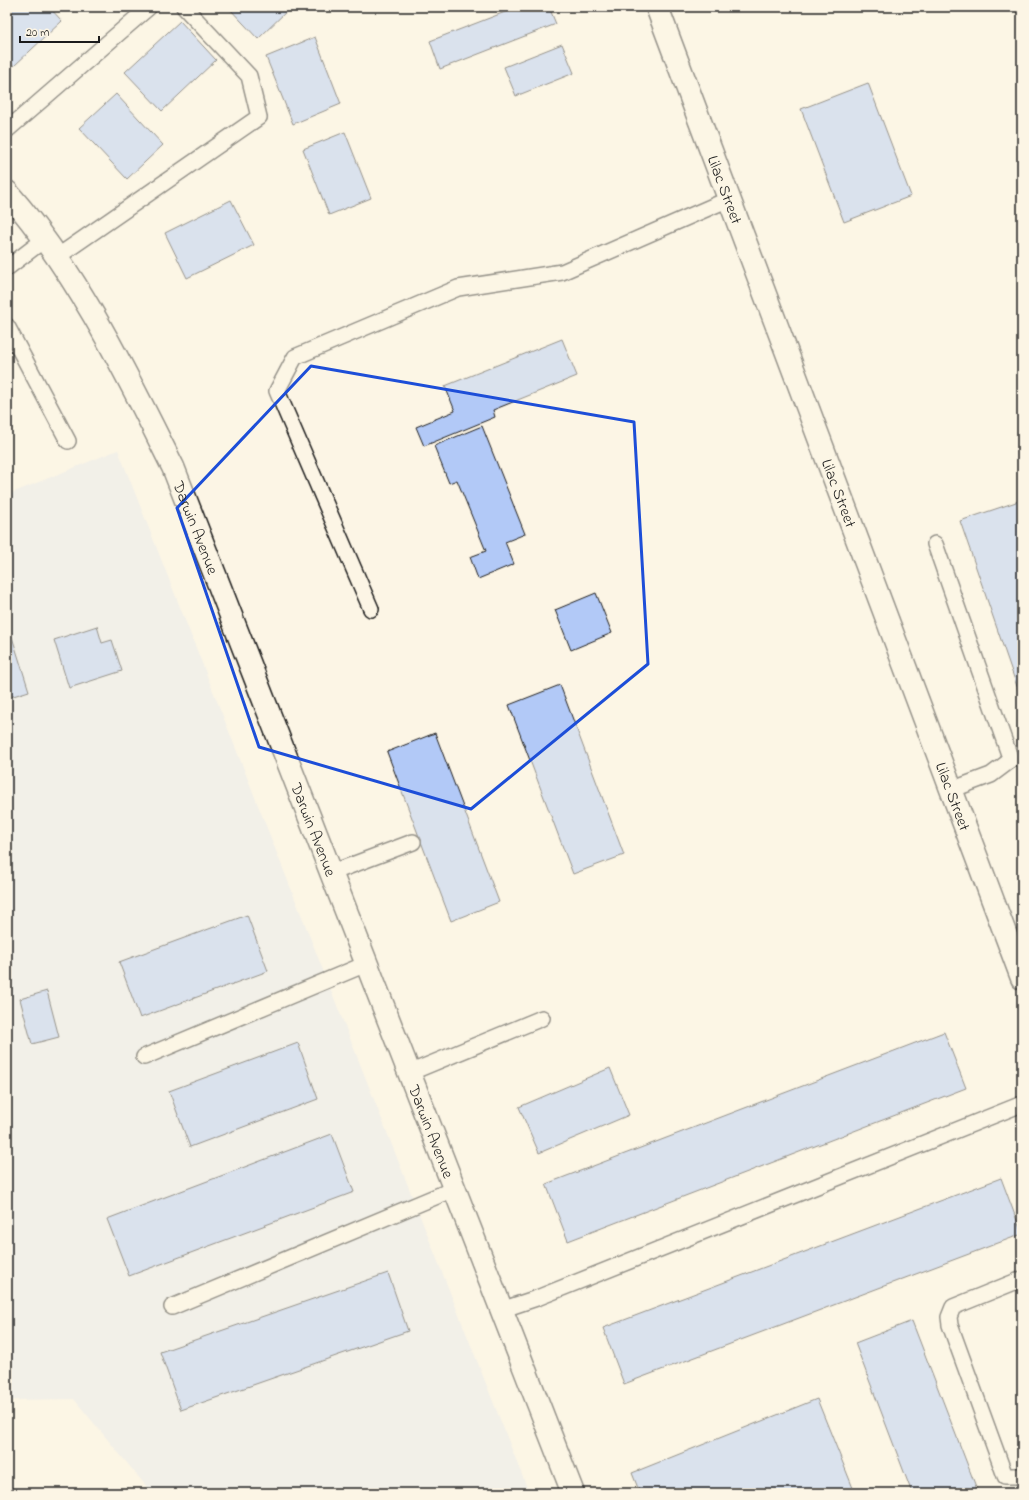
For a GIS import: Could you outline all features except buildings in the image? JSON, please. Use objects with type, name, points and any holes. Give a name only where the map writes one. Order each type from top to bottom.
[{"type":"street","name":"Lilac Street","points":[[657,7],[1022,978]]},
{"type":"street","name":"Darwin Avenue","points":[[7,192],[32,221],[45,239],[112,347],[173,467],[573,1493]]},
{"type":"lane","points":[[7,130],[149,7]]},
{"type":"lane","points":[[57,257],[259,117],[249,76],[184,7]]},
{"type":"lane","points":[[371,609],[277,391],[295,357],[458,288],[562,272],[729,199]]},
{"type":"lane","points":[[7,268],[45,239]]},
{"type":"lane","points":[[7,326],[68,441]]},
{"type":"lane","points":[[935,544],[1011,760],[991,775],[951,790]]},
{"type":"lane","points":[[331,873],[413,842]]},
{"type":"lane","points":[[144,1057],[366,964]]},
{"type":"lane","points":[[409,1072],[542,1018]]},
{"type":"lane","points":[[502,1310],[537,1298],[1022,1104]]},
{"type":"lane","points":[[172,1307],[454,1189]]},
{"type":"lane","points":[[1022,1279],[954,1307],[949,1317],[950,1325],[1005,1476],[1022,1476]]},
{"type":"highlighted area","points":[[311,366],[634,422],[648,664],[471,809],[259,747],[177,508]]},
{"type":"shaded area","points":[[118,450],[529,1493],[152,1493],[74,1399],[7,1400],[7,495]]}]
